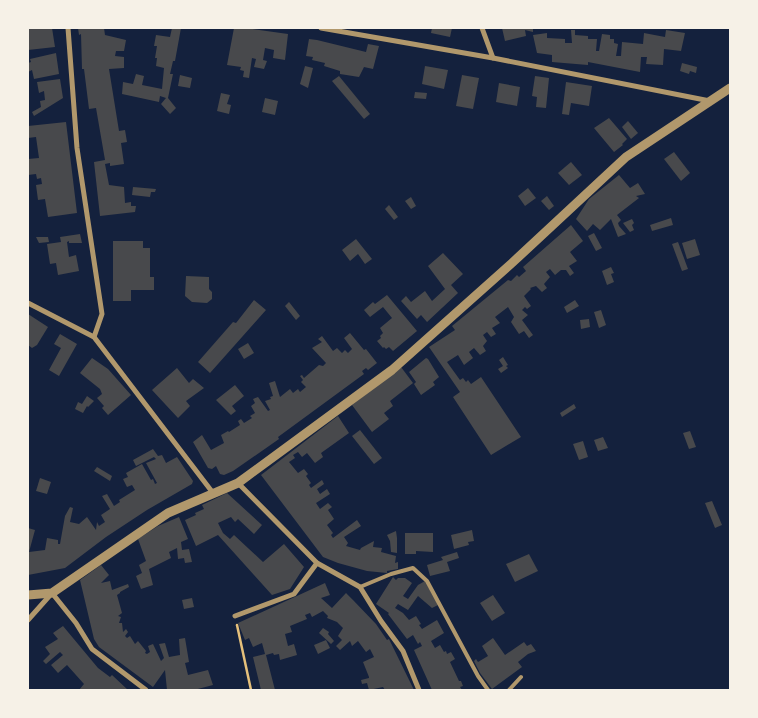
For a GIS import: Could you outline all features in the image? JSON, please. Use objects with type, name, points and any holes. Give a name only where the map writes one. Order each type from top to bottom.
[{"type":"street","points":[[68,28],[76,148],[102,314],[94,337]]},
{"type":"street","points":[[321,28],[493,58],[711,101]]},
{"type":"street","points":[[482,28],[493,58]]},
{"type":"street","points":[[28,620],[52,593],[168,513],[213,492],[238,483],[392,370],[512,264],[626,156],[730,88]]},
{"type":"street","points":[[28,303],[94,337],[213,492]]},
{"type":"street","points":[[238,483],[317,563],[360,587],[380,621],[403,651],[419,690]]},
{"type":"street","points":[[235,616],[294,594],[317,563]]},
{"type":"street","points":[[28,595],[52,593]]},
{"type":"street","points":[[52,593],[76,623],[92,648],[146,690]]},
{"type":"lane","points":[[360,587],[391,574],[414,568],[427,581],[488,690]]},
{"type":"lane","points":[[510,690],[521,677]]},
{"type":"path","points":[[235,616],[251,690]]},
{"type":"building","points":[[28,28],[52,28],[55,47],[28,50]]},
{"type":"building","points":[[78,28],[104,28],[105,35],[126,40],[124,51],[116,51],[115,56],[124,57],[124,68],[109,69],[119,131],[125,130],[127,142],[121,143],[124,164],[110,166],[110,163],[105,164],[109,185],[124,187],[125,203],[131,202],[131,206],[136,206],[135,212],[100,216],[94,162],[105,160],[96,108],[89,109],[84,69],[82,69],[81,34],[79,35]]},
{"type":"building","points":[[172,28],[181,28],[175,61],[173,61],[170,74],[173,74],[168,98],[176,108],[170,114],[161,104],[166,98],[160,96],[159,102],[122,94],[123,82],[133,84],[136,74],[144,76],[142,85],[162,89],[164,68],[156,66],[157,46],[154,46],[156,35],[170,37]]},
{"type":"building","points":[[234,28],[288,34],[285,60],[273,58],[274,50],[265,48],[263,60],[267,61],[264,69],[254,67],[256,59],[252,58],[249,78],[243,77],[244,71],[240,70],[241,67],[227,65]]},
{"type":"building","points":[[432,28],[452,28],[450,37],[431,33]]},
{"type":"building","points":[[502,28],[538,28],[533,29],[533,32],[525,30],[526,36],[505,41]]},
{"type":"building","points":[[571,30],[575,30],[575,35],[588,36],[588,39],[597,39],[596,51],[599,51],[602,34],[610,35],[610,39],[614,39],[614,43],[618,44],[616,56],[621,56],[622,42],[643,44],[644,33],[665,37],[666,30],[685,33],[681,51],[664,49],[663,65],[646,64],[647,57],[641,57],[640,72],[588,62],[588,65],[552,62],[552,55],[537,53],[533,35],[547,33],[547,38],[565,39],[565,43],[572,43]]},
{"type":"building","points":[[309,39],[366,52],[368,44],[379,46],[373,69],[364,67],[359,77],[340,74],[340,71],[324,66],[325,63],[312,60],[313,57],[306,56]]},
{"type":"building","points":[[56,53],[59,74],[34,79],[32,70],[28,72],[30,59]]},
{"type":"building","points":[[682,63],[697,67],[696,73],[690,71],[689,74],[680,71]]},
{"type":"building","points":[[305,66],[313,68],[308,88],[300,84]]},
{"type":"building","points":[[425,66],[448,70],[444,89],[422,84]]},
{"type":"building","points":[[180,75],[192,78],[190,88],[178,86]]},
{"type":"building","points":[[462,75],[479,78],[473,109],[456,106]]},
{"type":"building","points":[[339,76],[370,114],[364,119],[332,81]]},
{"type":"building","points":[[535,76],[549,78],[546,108],[536,107],[537,97],[532,96]]},
{"type":"building","points":[[60,79],[63,98],[34,116],[32,112],[41,107],[40,101],[45,100],[44,91],[39,93],[37,82]]},
{"type":"building","points":[[566,82],[592,86],[589,106],[571,103],[569,115],[562,114]]},
{"type":"building","points":[[499,83],[520,87],[517,106],[496,102]]},
{"type":"building","points":[[415,92],[427,93],[426,99],[414,98]]},
{"type":"building","points":[[221,93],[230,95],[227,104],[231,105],[229,114],[217,111]]},
{"type":"building","points":[[265,98],[278,101],[275,115],[262,112]]},
{"type":"building","points":[[609,118],[627,139],[614,152],[594,128]]},
{"type":"building","points":[[628,121],[638,133],[631,139],[622,127]]},
{"type":"building","points":[[66,122],[77,213],[48,217],[45,199],[38,200],[36,185],[42,184],[41,178],[37,179],[36,174],[28,175],[28,159],[39,158],[36,137],[28,138],[28,126]]},
{"type":"building","points":[[674,152],[690,173],[681,181],[664,159]]},
{"type":"building","points":[[571,162],[582,175],[569,185],[558,173]]},
{"type":"building","points":[[619,175],[630,188],[638,183],[645,194],[636,196],[639,198],[617,215],[621,220],[618,223],[619,226],[626,234],[618,237],[611,219],[600,230],[593,224],[587,231],[576,219],[589,199]]},
{"type":"building","points":[[133,187],[156,189],[155,192],[151,192],[150,197],[132,195]]},
{"type":"building","points":[[528,188],[536,198],[525,206],[518,196]]},
{"type":"building","points":[[547,196],[554,206],[549,210],[541,201]]},
{"type":"building","points":[[411,197],[416,206],[411,209],[405,201]]},
{"type":"building","points":[[389,205],[398,217],[394,220],[385,209]]},
{"type":"building","points":[[671,218],[673,225],[652,231],[650,225]]},
{"type":"building","points":[[632,219],[634,230],[630,232],[623,223]]},
{"type":"building","points":[[571,225],[583,241],[570,252],[577,261],[569,266],[574,273],[570,276],[566,270],[561,270],[555,275],[550,269],[546,272],[550,277],[544,284],[547,288],[542,292],[536,286],[530,288],[524,296],[531,306],[527,309],[525,307],[522,310],[528,315],[522,320],[533,335],[529,338],[524,331],[519,334],[511,322],[514,317],[508,307],[495,317],[500,323],[492,328],[496,334],[491,337],[487,332],[483,335],[487,341],[483,346],[486,351],[480,355],[474,348],[469,352],[473,358],[464,365],[458,355],[447,362],[460,380],[463,378],[471,384],[481,377],[521,437],[491,455],[453,397],[460,392],[429,347],[455,330],[452,326],[508,280],[511,281],[517,275],[519,277],[526,271],[523,267]]},
{"type":"building","points":[[594,233],[602,248],[596,251],[588,236]]},
{"type":"building","points":[[80,234],[82,243],[67,242],[69,257],[76,255],[79,271],[58,275],[56,263],[50,264],[47,244],[61,242],[60,237]]},
{"type":"building","points":[[36,237],[48,237],[49,242],[39,243]]},
{"type":"building","points":[[356,239],[372,259],[365,264],[358,254],[350,261],[342,250]]},
{"type":"building","points":[[695,239],[700,255],[687,259],[682,243]]},
{"type":"building","points":[[113,241],[143,241],[143,248],[150,248],[150,277],[154,277],[154,290],[131,290],[131,301],[113,301]]},
{"type":"building","points":[[678,242],[688,269],[682,271],[672,244]]},
{"type":"building","points":[[443,253],[463,274],[451,285],[458,293],[427,322],[421,315],[417,319],[401,301],[406,296],[411,302],[425,291],[432,301],[445,289],[428,266]]},
{"type":"building","points":[[611,267],[614,273],[611,274],[614,282],[607,285],[602,271]]},
{"type":"building","points":[[186,276],[209,277],[209,289],[212,292],[212,299],[207,303],[192,302],[185,296]]},
{"type":"building","points":[[387,295],[417,331],[393,351],[389,347],[383,348],[377,341],[383,333],[380,328],[392,318],[383,307],[370,317],[364,310],[373,302],[375,304]]},
{"type":"building","points":[[254,300],[266,310],[210,373],[198,362],[233,322],[236,323]]},
{"type":"building","points":[[575,300],[579,306],[567,313],[564,307]]},
{"type":"building","points":[[289,302],[300,316],[296,320],[285,306]]},
{"type":"building","points":[[601,310],[606,325],[599,328],[594,312]]},
{"type":"building","points":[[28,314],[48,327],[37,345],[32,348],[28,345]]},
{"type":"building","points":[[589,319],[590,327],[581,329],[580,320]]},
{"type":"building","points":[[350,333],[377,363],[368,370],[366,368],[362,371],[364,374],[278,437],[279,439],[233,471],[224,475],[220,474],[216,466],[212,469],[208,468],[193,442],[202,435],[211,450],[224,443],[221,435],[240,425],[238,421],[241,419],[244,423],[252,418],[250,416],[255,413],[251,406],[255,403],[253,399],[258,397],[268,411],[270,410],[265,401],[273,396],[269,383],[275,381],[280,397],[290,389],[293,393],[298,389],[300,392],[306,387],[301,382],[303,380],[300,376],[302,375],[304,378],[319,365],[323,366],[326,363],[312,348],[322,342],[318,339],[322,336],[333,351],[337,348],[342,353],[345,350],[348,353],[352,349],[344,338]]},
{"type":"building","points":[[60,334],[77,344],[59,376],[49,370],[61,348],[54,344]]},
{"type":"building","points":[[248,343],[254,353],[244,359],[238,349]]},
{"type":"building","points":[[503,357],[508,368],[501,373],[498,369],[503,366],[499,360]]},
{"type":"building","points":[[92,358],[108,369],[131,395],[108,415],[102,408],[104,406],[97,398],[102,394],[100,389],[80,373]]},
{"type":"building","points":[[426,358],[439,377],[433,382],[435,385],[421,395],[414,384],[416,382],[409,372]]},
{"type":"building","points":[[401,367],[413,383],[390,401],[393,406],[384,413],[389,419],[372,432],[352,405]]},
{"type":"building","points":[[177,368],[189,383],[193,379],[204,388],[186,401],[190,406],[178,418],[152,390]]},
{"type":"building","points":[[235,385],[244,396],[232,406],[236,411],[231,415],[216,400]]},
{"type":"building","points":[[87,396],[94,401],[87,406],[83,413],[75,409],[78,402],[82,404]]},
{"type":"building","points":[[574,404],[576,408],[562,417],[560,413]]},
{"type":"building","points":[[338,416],[349,433],[321,453],[323,457],[315,463],[307,453],[302,457],[298,452],[293,455],[295,458],[289,462],[298,473],[304,469],[308,474],[306,476],[311,483],[309,485],[311,488],[322,480],[324,484],[317,489],[320,494],[327,489],[330,494],[316,503],[320,509],[328,503],[332,507],[328,510],[334,519],[327,525],[333,533],[331,535],[333,538],[357,520],[361,526],[344,537],[348,543],[346,546],[360,550],[374,541],[373,547],[382,548],[381,552],[396,556],[395,563],[398,562],[398,569],[387,571],[387,573],[367,571],[323,557],[261,475]]},
{"type":"building","points":[[360,430],[382,458],[374,464],[352,436]]},
{"type":"building","points":[[690,431],[696,447],[689,449],[683,433]]},
{"type":"building","points":[[603,437],[608,448],[598,451],[594,440]]},
{"type":"building","points":[[583,441],[588,457],[579,460],[573,444]]},
{"type":"building","points":[[153,449],[158,456],[162,455],[166,463],[177,457],[193,481],[192,484],[106,537],[65,568],[28,575],[28,528],[35,530],[29,552],[45,550],[47,538],[58,540],[58,544],[60,544],[65,516],[70,507],[73,508],[70,522],[79,524],[87,517],[96,530],[97,522],[99,526],[105,522],[101,515],[110,509],[102,496],[107,494],[114,506],[120,502],[119,500],[135,490],[132,485],[127,487],[123,479],[128,477],[126,473],[142,464],[151,480],[153,479],[155,484],[157,483],[146,463],[156,459],[154,457],[136,466],[133,460]]},
{"type":"building","points":[[97,467],[112,476],[110,481],[94,471]]},
{"type":"building","points":[[40,478],[51,482],[47,494],[36,491]]},
{"type":"building","points":[[227,493],[262,525],[254,534],[238,519],[235,522],[231,517],[218,523],[223,533],[230,539],[234,535],[263,562],[284,544],[304,567],[290,589],[272,595],[218,535],[196,546],[185,520],[204,509],[202,505]]},
{"type":"building","points":[[712,501],[722,525],[715,528],[705,503]]},
{"type":"building","points":[[179,517],[188,539],[181,542],[182,550],[189,549],[192,562],[185,563],[184,558],[178,559],[177,548],[169,552],[171,558],[149,569],[153,585],[141,589],[136,576],[142,573],[139,565],[146,561],[138,539],[158,526]]},
{"type":"building","points":[[472,530],[474,541],[468,542],[469,545],[454,549],[451,535]]},
{"type":"building","points":[[396,531],[397,553],[391,552],[390,541],[387,535]]},
{"type":"building","points":[[405,533],[433,533],[433,552],[416,551],[416,554],[405,554]]},
{"type":"building","points":[[457,552],[459,558],[447,562],[450,571],[430,576],[427,565],[443,560],[441,557]]},
{"type":"building","points":[[529,554],[538,571],[515,582],[506,564]]},
{"type":"building","points":[[101,565],[109,575],[101,583],[110,581],[112,590],[128,584],[129,587],[117,595],[122,613],[118,616],[121,617],[119,623],[122,623],[123,632],[126,629],[128,632],[125,636],[127,638],[130,636],[135,644],[138,641],[147,654],[150,652],[148,646],[153,644],[161,661],[164,658],[159,644],[165,643],[169,657],[180,655],[179,639],[185,638],[189,662],[185,663],[188,675],[208,670],[213,685],[194,690],[167,690],[165,670],[153,687],[99,647],[94,639],[80,580]]},
{"type":"building","points":[[393,577],[396,580],[398,578],[405,578],[412,583],[403,596],[408,599],[418,585],[425,581],[438,605],[432,608],[418,596],[408,610],[398,604],[395,608],[409,620],[416,616],[422,629],[437,620],[444,633],[431,641],[435,648],[440,645],[447,654],[451,652],[455,659],[450,662],[459,681],[461,681],[463,686],[460,687],[462,690],[432,690],[414,650],[422,646],[420,642],[418,644],[413,635],[407,639],[389,613],[376,604]]},
{"type":"building","points":[[325,583],[330,595],[321,598],[332,608],[346,593],[376,624],[387,640],[389,639],[414,690],[385,690],[383,687],[369,690],[367,683],[362,684],[361,680],[369,678],[363,662],[374,657],[370,649],[366,652],[358,641],[352,646],[350,641],[340,650],[336,646],[342,640],[338,636],[343,628],[337,622],[327,618],[328,616],[323,611],[312,617],[310,613],[305,615],[307,619],[290,626],[292,632],[285,634],[288,646],[294,644],[297,655],[280,660],[279,654],[266,655],[275,690],[261,690],[253,657],[265,654],[262,643],[253,647],[249,638],[245,640],[238,623]]},
{"type":"building","points":[[493,595],[505,613],[492,621],[480,603]]},
{"type":"building","points":[[192,598],[194,607],[184,609],[182,600]]},
{"type":"building","points":[[63,626],[98,668],[110,677],[112,675],[128,690],[79,690],[84,684],[67,665],[58,673],[51,665],[63,655],[60,652],[46,664],[43,661],[50,654],[45,647],[58,639],[53,633]]},
{"type":"building","points":[[323,628],[329,632],[328,634],[334,641],[331,644],[319,633]]},
{"type":"building","points":[[493,638],[505,655],[524,642],[527,646],[531,644],[536,651],[528,654],[518,662],[522,667],[492,689],[474,661],[476,659],[478,662],[488,656],[482,646]]},
{"type":"building","points":[[326,640],[330,648],[318,654],[314,645]]}]
